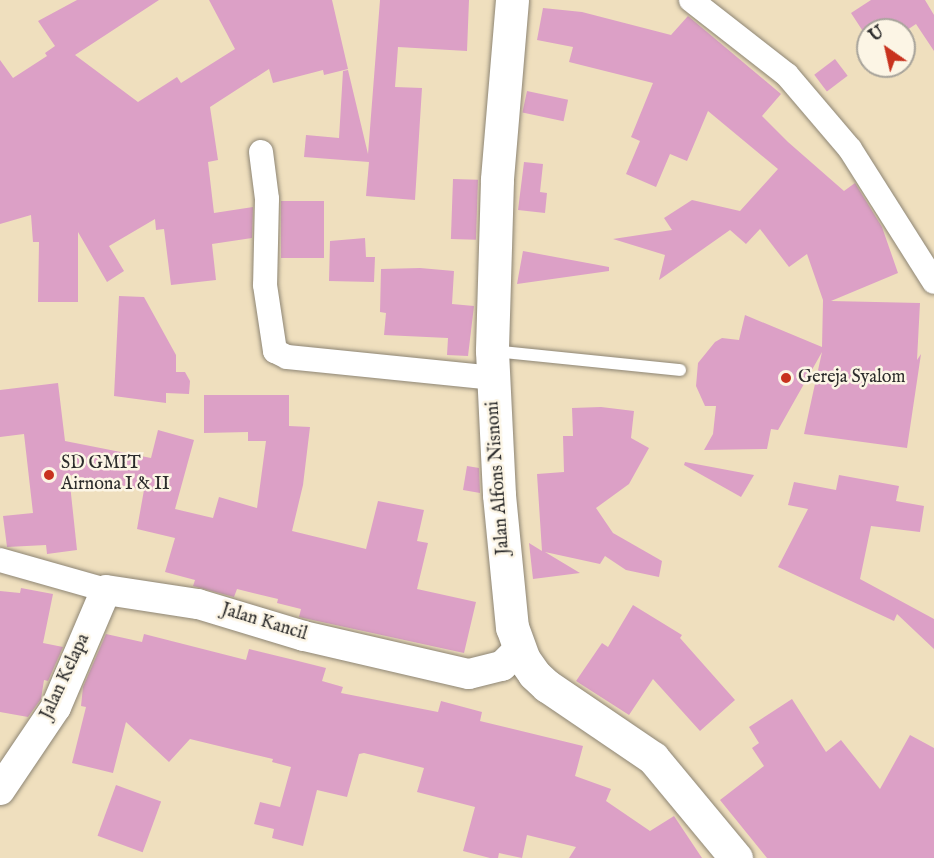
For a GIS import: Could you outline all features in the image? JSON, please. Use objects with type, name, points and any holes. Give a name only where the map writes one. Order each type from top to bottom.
[{"type":"main road","name":"Jalan Alfons Nisnoni","points":[[512,0],[497,180],[492,364],[507,591],[519,649],[547,686],[653,758],[736,858]]},
{"type":"street","points":[[691,0],[787,75],[850,148],[934,282]]},
{"type":"street","points":[[261,152],[267,199],[265,285],[276,351],[287,357],[492,364]]},
{"type":"street","name":"Jalan Kancil","points":[[0,560],[106,590],[198,604],[304,636],[469,674],[502,666],[519,649]]},
{"type":"street","name":"Jalan Kelapa","points":[[0,790],[56,707],[106,590]]},
{"type":"lane","points":[[492,364],[680,370]]},
{"type":"building","points":[[77,0],[159,0],[75,55],[138,102],[177,77],[181,83],[235,49],[209,0],[332,0],[348,69],[324,75],[323,70],[273,83],[269,69],[210,107],[218,160],[208,162],[214,213],[253,207],[252,238],[212,244],[216,280],[171,285],[164,229],[156,230],[155,219],[109,246],[124,271],[107,282],[78,232],[78,302],[38,302],[39,242],[33,242],[31,215],[0,224],[0,60],[13,78],[47,56],[45,53],[55,46],[38,21]]},
{"type":"building","points":[[380,0],[469,0],[467,51],[398,47],[395,87],[422,88],[415,200],[366,196],[369,162],[304,157],[306,135],[339,138],[343,71],[348,70],[368,154]]},
{"type":"building","points":[[871,0],[925,0],[934,15],[934,51],[916,24],[916,18],[856,18],[856,21],[851,13]]},
{"type":"building","points":[[543,8],[582,12],[671,35],[688,16],[781,94],[762,116],[788,142],[844,191],[855,183],[882,227],[898,273],[831,301],[920,303],[917,360],[921,354],[907,448],[804,434],[822,352],[778,430],[771,429],[767,449],[704,450],[713,434],[716,406],[705,406],[696,386],[698,363],[715,342],[722,338],[739,340],[745,315],[822,347],[823,300],[807,254],[789,267],[760,229],[746,244],[730,230],[659,280],[665,255],[613,239],[672,230],[664,218],[692,200],[740,211],[778,169],[708,111],[687,161],[670,154],[656,187],[626,174],[640,141],[631,137],[653,83],[569,62],[573,47],[537,40]]},
{"type":"building","points":[[835,59],[848,76],[827,91],[814,75]]},
{"type":"building","points":[[527,91],[568,100],[564,121],[522,113]]},
{"type":"building","points":[[524,162],[543,164],[540,192],[547,193],[545,213],[518,210]]},
{"type":"building","points":[[453,179],[478,180],[476,240],[451,239]]},
{"type":"building","points":[[281,201],[324,201],[324,258],[281,258]]},
{"type":"building","points":[[365,238],[366,257],[375,257],[374,282],[329,281],[330,241]]},
{"type":"building","points":[[523,251],[609,267],[609,271],[517,284]]},
{"type":"building","points":[[420,268],[454,271],[452,304],[474,306],[468,356],[447,355],[448,338],[384,335],[386,313],[380,312],[381,269]]},
{"type":"building","points":[[119,296],[144,297],[176,355],[176,372],[185,372],[190,381],[189,394],[166,393],[166,403],[114,396]]},
{"type":"building","points":[[58,383],[65,441],[151,458],[158,430],[194,440],[175,509],[213,518],[219,497],[257,508],[266,441],[248,441],[248,432],[204,433],[204,395],[289,395],[289,426],[310,427],[303,485],[292,531],[366,549],[378,501],[424,510],[417,541],[428,543],[417,589],[476,602],[464,653],[299,617],[301,609],[277,603],[278,599],[237,589],[234,597],[193,586],[195,580],[165,572],[175,538],[137,529],[144,490],[69,475],[77,550],[47,554],[46,545],[7,547],[3,516],[33,513],[24,434],[0,437],[0,390]]},
{"type":"building","points":[[601,407],[634,411],[631,438],[649,448],[629,484],[596,508],[613,533],[662,561],[659,577],[626,570],[605,556],[600,564],[545,552],[580,573],[533,579],[529,543],[542,551],[537,474],[564,472],[563,436],[573,436],[572,408]]},
{"type":"building","points":[[685,462],[754,475],[741,497],[684,465]]},
{"type":"building","points":[[467,466],[479,468],[480,493],[463,490]]},
{"type":"building","points":[[839,475],[899,486],[896,501],[924,506],[920,532],[871,526],[860,579],[934,619],[934,649],[897,614],[894,621],[778,567],[808,509],[788,505],[794,482],[836,490]]},
{"type":"building","points":[[21,588],[53,594],[43,643],[63,647],[48,681],[44,680],[41,699],[28,717],[0,712],[0,591],[20,593]]},
{"type":"building","points":[[633,605],[682,635],[680,638],[735,700],[700,731],[653,679],[629,715],[576,681],[602,643],[608,647]]},
{"type":"building","points":[[106,634],[142,642],[144,634],[246,660],[249,649],[326,668],[322,681],[343,687],[341,693],[438,712],[441,701],[482,712],[480,721],[583,746],[575,776],[611,789],[606,801],[650,831],[674,816],[702,858],[569,858],[576,847],[527,835],[522,858],[499,853],[498,858],[490,858],[463,851],[475,807],[417,792],[424,768],[364,753],[359,754],[347,797],[317,790],[303,846],[272,838],[274,829],[254,824],[260,802],[280,807],[291,767],[272,762],[273,759],[190,739],[169,762],[126,722],[113,773],[72,763],[86,707],[81,706],[83,687]]},
{"type":"building","points":[[792,699],[826,752],[841,740],[880,789],[910,735],[934,748],[934,858],[767,858],[720,800],[764,766],[752,748],[759,743],[749,727]]},
{"type":"building","points":[[116,785],[161,801],[143,852],[98,836]]},
{"type":"place","name":"Gereja Syalom","points":[[786,378]]},
{"type":"place","name":"SD GMIT Airnona I & II","points":[[49,475]]}]
